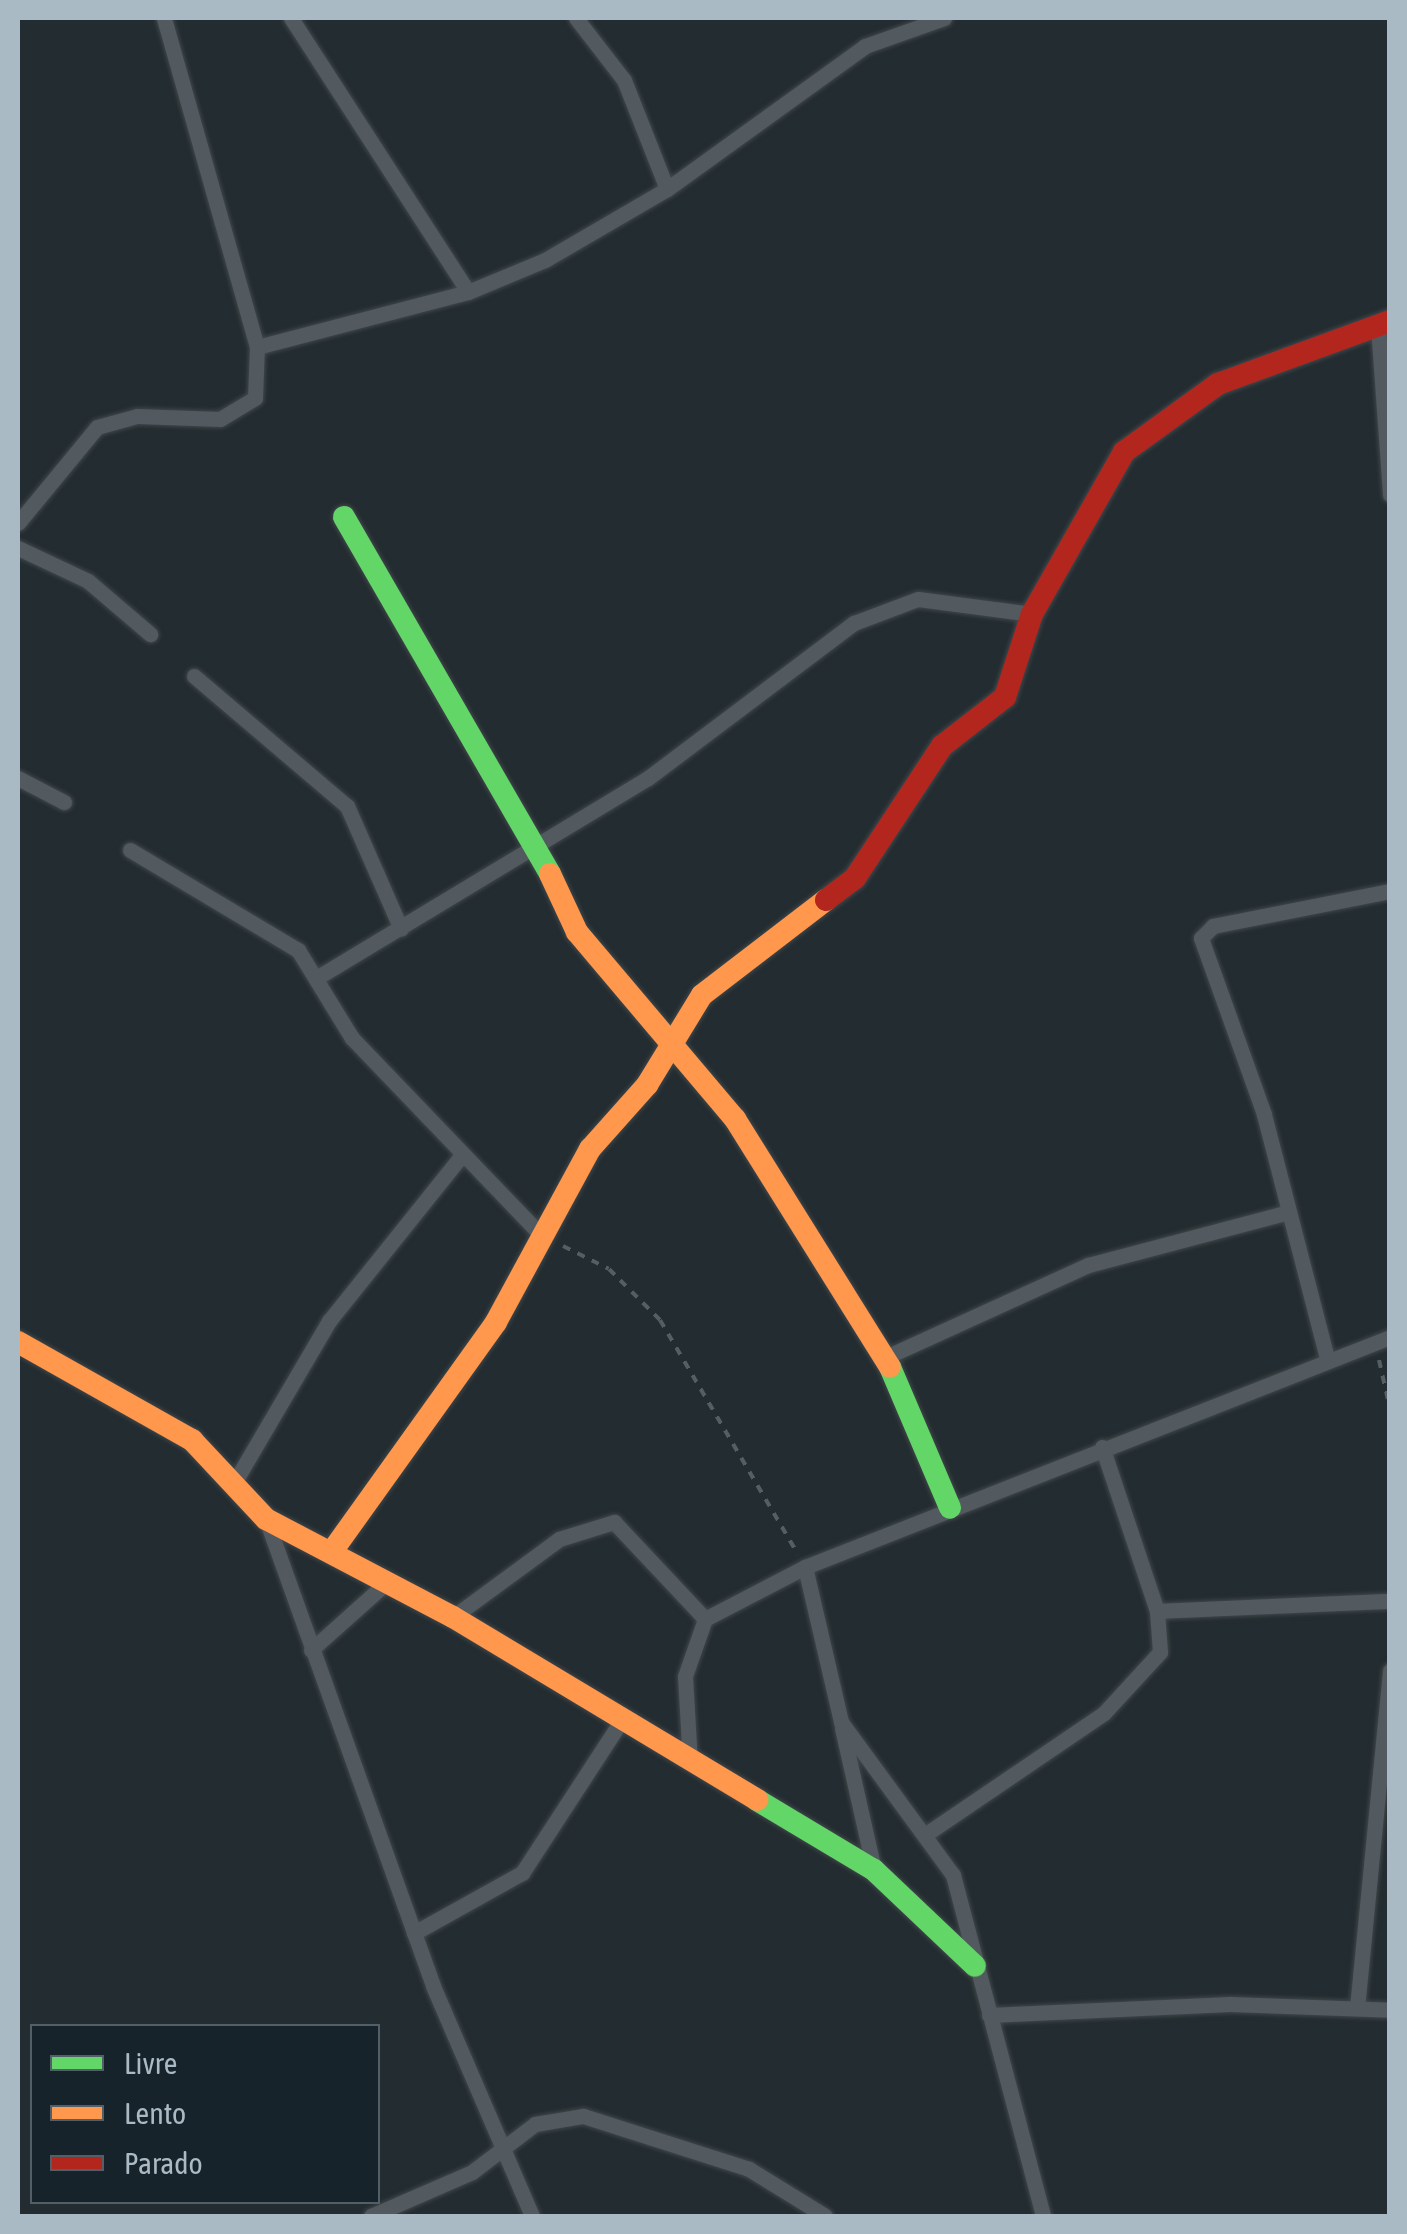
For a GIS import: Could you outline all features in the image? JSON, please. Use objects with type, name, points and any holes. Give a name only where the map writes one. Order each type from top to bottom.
[{"type":"street","points":[[18,523],[97,427],[138,416],[242,412],[255,398],[257,347],[164,18]]},
{"type":"street","points":[[290,18],[468,292]]},
{"type":"street","points":[[576,18],[624,80],[667,190]]},
{"type":"street","points":[[257,347],[468,292],[545,260],[667,190],[864,46],[944,18]]},
{"type":"street","points":[[333,1550],[496,1322],[590,1149],[725,974],[855,878],[934,755],[1004,696],[1032,614],[1124,452],[1144,433],[1261,363],[1384,324],[1390,495]]},
{"type":"street","points":[[344,517],[536,843],[589,951],[736,1119],[886,1357],[950,1508]]},
{"type":"street","points":[[18,548],[88,582],[150,634]]},
{"type":"street","points":[[318,977],[661,769],[854,623],[918,598],[1032,614]]},
{"type":"street","points":[[194,676],[347,806],[401,928]]},
{"type":"street","points":[[18,778],[64,802]]},
{"type":"street","points":[[130,850],[273,929],[318,977],[352,1038],[542,1236]]},
{"type":"street","points":[[1326,1358],[1288,1212],[1201,938],[1213,926],[1390,891]]},
{"type":"street","points":[[234,1483],[328,1321],[462,1155]]},
{"type":"street","points":[[886,1357],[1109,1257],[1288,1212]]},
{"type":"street","points":[[690,1766],[685,1676],[706,1619],[805,1567],[1326,1358],[1382,1340]]},
{"type":"street","points":[[18,1342],[166,1422],[234,1483],[266,1519],[414,1933],[532,2216]]},
{"type":"street","points":[[929,1832],[1133,1690],[1160,1652],[1158,1611],[1102,1447]]},
{"type":"street","points":[[266,1519],[333,1550],[453,1617],[618,1724],[874,1870],[975,1966]]},
{"type":"street","points":[[453,1617],[559,1539],[600,1520],[626,1531],[706,1619]]},
{"type":"street","points":[[805,1567],[874,1870]]},
{"type":"street","points":[[311,1650],[386,1583]]},
{"type":"street","points":[[1158,1611],[1390,1601]]},
{"type":"street","points":[[1357,2008],[1390,1670]]},
{"type":"street","points":[[841,1722],[929,1832],[958,1891],[1043,2216]]},
{"type":"street","points":[[414,1933],[522,1873],[618,1724]]},
{"type":"street","points":[[989,2016],[1390,2010]]},
{"type":"street","points":[[371,2216],[446,2186],[556,2116],[602,2120],[749,2168],[826,2216]]},
{"type":"path","points":[[542,1236],[609,1269],[660,1320],[805,1567]]},
{"type":"path","points":[[1382,1340],[1390,1409]]},
{"type":"traffic: fast","points":[[344,517],[550,874]]},
{"type":"traffic: fast","points":[[890,1367],[950,1508]]},
{"type":"traffic: fast","points":[[757,1800],[874,1870],[975,1966]]},
{"type":"traffic: slow","points":[[550,874],[577,932],[735,1119],[890,1367]]},
{"type":"traffic: slow","points":[[333,1550],[496,1322],[590,1149],[647,1085],[702,995],[826,900]]},
{"type":"traffic: slow","points":[[18,1342],[192,1440],[266,1519],[453,1617],[757,1800]]},
{"type":"traffic: jam","points":[[826,900],[855,878],[942,746],[1005,697],[1032,614],[1124,452],[1218,384],[1390,321]]}]
